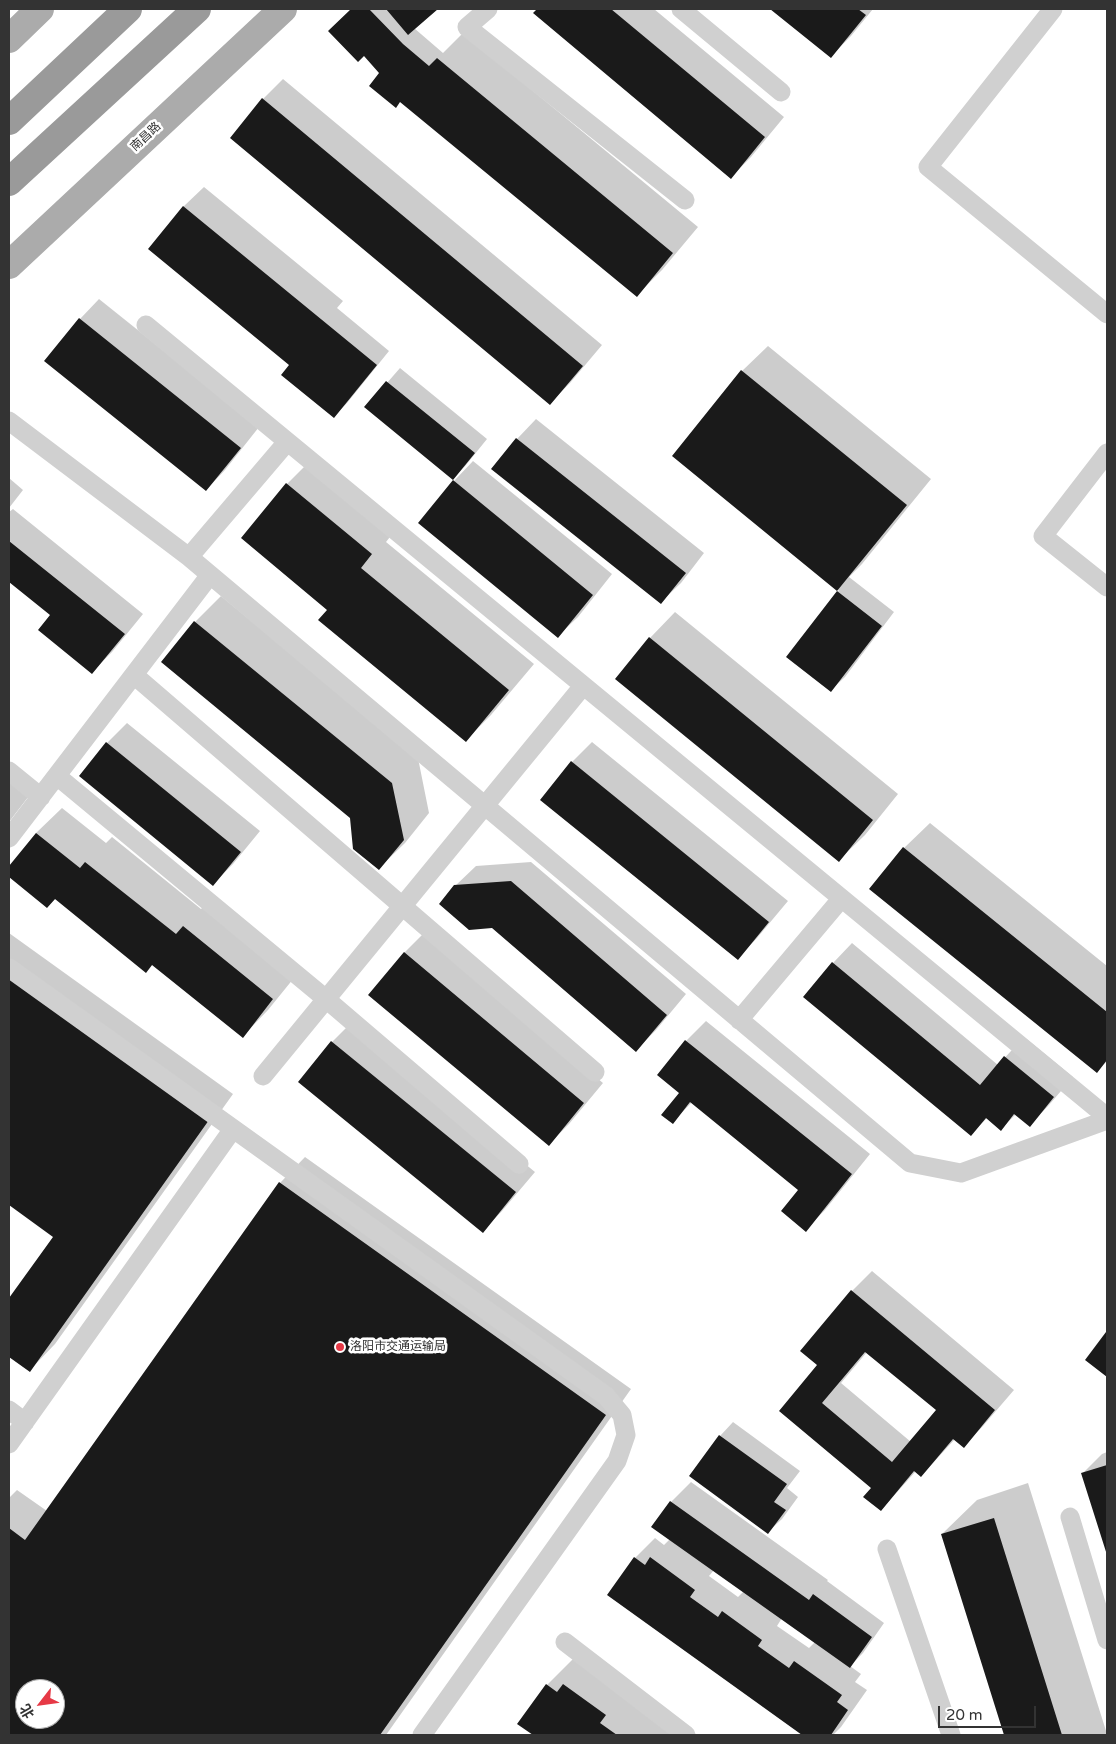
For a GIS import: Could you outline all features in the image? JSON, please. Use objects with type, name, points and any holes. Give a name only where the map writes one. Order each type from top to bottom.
[{"type":"highway","points":[[9,121],[128,9]]},
{"type":"highway","points":[[9,182],[197,9]]},
{"type":"main road","points":[[9,39],[40,9]]},
{"type":"main road","name":"南昌路","points":[[9,265],[283,9]]},
{"type":"lane","points":[[488,9],[467,27],[685,200]]},
{"type":"lane","points":[[681,9],[781,92]]},
{"type":"lane","points":[[1053,9],[928,167],[1107,314]]},
{"type":"lane","points":[[9,421],[189,557],[910,1163],[961,1173],[1107,1118],[146,325]]},
{"type":"lane","points":[[189,557],[287,442]]},
{"type":"lane","points":[[1107,453],[1043,536],[1107,587]]},
{"type":"lane","points":[[9,838],[210,575]]},
{"type":"lane","points":[[134,675],[594,1072]]},
{"type":"lane","points":[[263,1076],[582,686]]},
{"type":"lane","points":[[9,771],[41,797]]},
{"type":"lane","points":[[57,776],[326,999],[519,1164]]},
{"type":"lane","points":[[739,1020],[841,899]]},
{"type":"lane","points":[[9,968],[606,1396],[622,1415],[626,1434],[617,1461],[422,1735]]},
{"type":"lane","points":[[9,1444],[233,1128]]},
{"type":"lane","points":[[9,1410],[25,1422]]},
{"type":"lane","points":[[1070,1517],[1107,1640]]},
{"type":"lane","points":[[887,1549],[951,1735]]},
{"type":"lane","points":[[565,1642],[686,1735]]},
{"type":"building","points":[[351,9],[369,9],[403,44],[429,66],[437,58],[673,253],[637,297],[400,102],[396,108],[369,86],[379,73],[364,56],[358,62],[328,31]]},
{"type":"building","points":[[386,9],[438,9],[408,35]]},
{"type":"building","points":[[537,9],[611,9],[765,137],[731,179],[533,13]]},
{"type":"building","points":[[770,9],[858,9],[866,15],[831,58]]},
{"type":"building","points":[[262,98],[583,366],[550,405],[230,138]]},
{"type":"building","points":[[183,206],[377,365],[334,418],[281,375],[289,365],[148,249]]},
{"type":"building","points":[[79,318],[241,448],[206,491],[44,361]]},
{"type":"building","points":[[741,370],[907,505],[837,591],[672,456]]},
{"type":"building","points":[[386,381],[475,453],[453,480],[364,407]]},
{"type":"building","points":[[516,438],[686,573],[661,604],[491,469]]},
{"type":"building","points":[[453,480],[593,595],[558,638],[418,523]]},
{"type":"building","points":[[286,483],[372,554],[361,568],[509,690],[466,742],[318,620],[327,610],[241,538]]},
{"type":"building","points":[[9,541],[125,634],[92,674],[38,630],[50,615],[9,582]]},
{"type":"building","points":[[837,591],[882,626],[831,692],[786,657]]},
{"type":"building","points":[[194,621],[392,783],[404,840],[379,870],[353,849],[350,818],[161,662]]},
{"type":"building","points":[[649,637],[873,820],[839,862],[615,679]]},
{"type":"building","points":[[106,742],[241,852],[213,886],[79,776]]},
{"type":"building","points":[[571,761],[769,922],[738,960],[540,800]]},
{"type":"building","points":[[36,833],[80,868],[85,862],[176,934],[183,926],[273,999],[243,1038],[152,965],[146,973],[55,899],[47,908],[9,877],[9,866]]},
{"type":"building","points":[[903,847],[1107,1012],[1107,1060],[1097,1073],[869,889]]},
{"type":"building","points":[[511,881],[667,1015],[636,1052],[492,928],[469,930],[439,904],[454,885]]},
{"type":"building","points":[[404,952],[584,1103],[549,1146],[368,995]]},
{"type":"building","points":[[832,962],[980,1085],[1004,1056],[1054,1097],[1030,1127],[1014,1114],[1001,1131],[986,1118],[971,1136],[803,997]]},
{"type":"building","points":[[9,977],[209,1120],[30,1372],[9,1357],[9,1298],[53,1237],[9,1205]]},
{"type":"building","points":[[685,1040],[852,1174],[806,1232],[781,1211],[798,1190],[690,1102],[673,1124],[661,1115],[679,1093],[657,1075]]},
{"type":"building","points":[[331,1041],[516,1192],[483,1233],[298,1082]]},
{"type":"building","points":[[279,1182],[606,1415],[380,1735],[9,1735],[9,1528],[25,1540]]},
{"type":"building","points":[[851,1290],[995,1410],[964,1448],[953,1439],[921,1477],[914,1471],[881,1511],[863,1497],[871,1488],[779,1411],[817,1365],[800,1351]],"holes":[[[865,1352],[936,1410],[892,1462],[822,1403]]]},
{"type":"building","points":[[1107,1333],[1107,1377],[1085,1360]]},
{"type":"building","points":[[719,1435],[787,1484],[774,1502],[786,1510],[768,1534],[689,1476]]},
{"type":"building","points":[[1107,1465],[1107,1555],[1081,1473]]},
{"type":"building","points":[[670,1501],[809,1600],[813,1594],[872,1637],[850,1668],[651,1527]]},
{"type":"building","points":[[994,1518],[1062,1735],[1004,1735],[941,1534]]},
{"type":"building","points":[[634,1557],[645,1565],[650,1557],[695,1590],[690,1597],[718,1617],[722,1611],[762,1640],[758,1646],[789,1668],[794,1661],[842,1695],[837,1702],[848,1710],[831,1735],[802,1735],[607,1595]]},
{"type":"building","points":[[546,1684],[557,1692],[563,1684],[606,1715],[600,1723],[617,1735],[533,1735],[517,1724]]},
{"type":"place","name":"洛阳市交通运输局","points":[[340,1347]]}]
